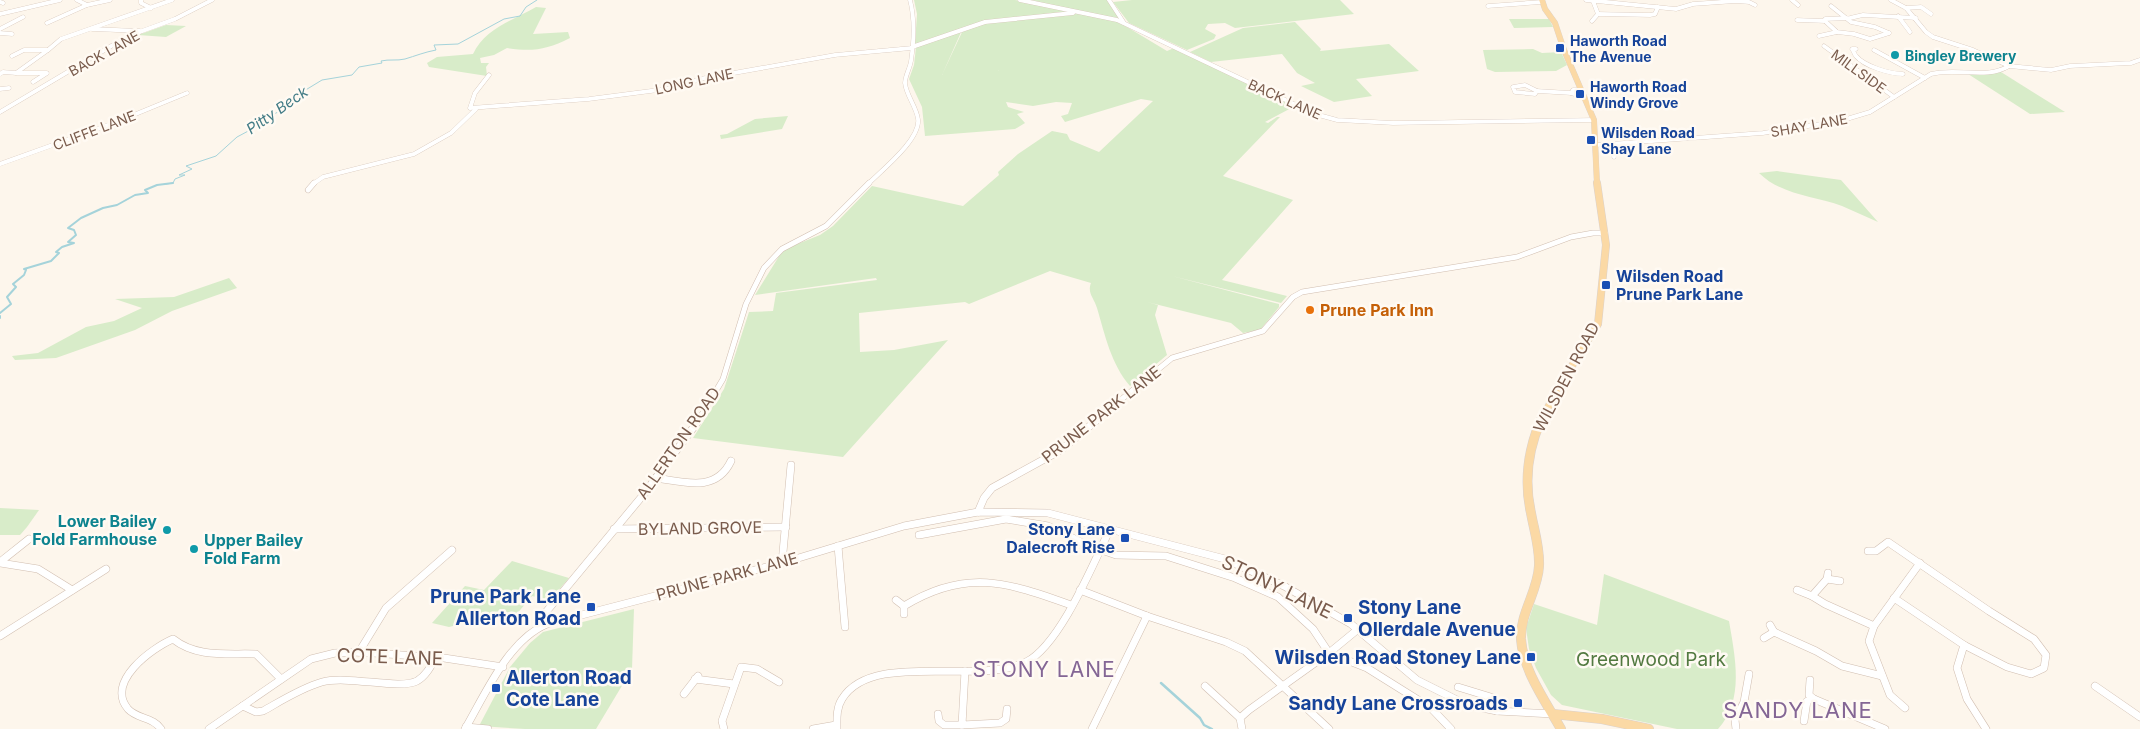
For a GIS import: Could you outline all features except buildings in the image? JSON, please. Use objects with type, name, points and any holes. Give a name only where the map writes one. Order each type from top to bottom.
[{"type":"main road","name":"WILSDEN ROAD","points":[[1542,1],[1555,23],[1564,50],[1594,120],[1597,187],[1606,245],[1598,324],[1538,425],[1530,450],[1528,464],[1529,510],[1539,566],[1536,585],[1526,610],[1521,631],[1526,660],[1561,729]]},
{"type":"main road","points":[[1553,714],[1602,719],[1649,729]]},
{"type":"street","points":[[0,14],[60,0]]},
{"type":"street","points":[[78,0],[87,5]]},
{"type":"street","points":[[47,23],[87,5],[110,0]]},
{"type":"street","points":[[141,0],[142,3],[151,8]]},
{"type":"street","points":[[16,73],[61,39],[172,0]]},
{"type":"street","name":"BACK LANE","points":[[0,112],[113,45],[142,31],[175,20],[212,0]]},
{"type":"street","name":"ALLERTON ROAD","points":[[466,728],[503,667],[526,636],[542,626],[542,618],[546,612],[656,478],[714,398],[724,376],[750,291],[770,261],[787,245],[817,233],[826,226],[906,146],[916,131],[918,118],[905,82],[911,62],[912,47],[914,14],[910,0]]},
{"type":"street","name":"BACK LANE","points":[[1020,0],[1124,22],[1316,114],[1337,120],[1394,124],[1594,120]]},
{"type":"street","points":[[1109,0],[1124,22]]},
{"type":"street","points":[[1586,0],[1676,9],[1693,4],[1749,2],[1755,5]]},
{"type":"street","points":[[1792,0],[1798,6]]},
{"type":"street","points":[[1892,0],[1906,8],[1926,32],[1933,37],[1973,50],[2009,66],[2051,70],[2070,66],[2131,63],[2140,60]]},
{"type":"street","points":[[1488,6],[1542,1]]},
{"type":"street","points":[[1593,1],[1598,14]]},
{"type":"street","points":[[1707,4],[1713,10]]},
{"type":"street","points":[[1819,36],[1837,32],[1854,34],[1870,39],[1889,33],[1875,27],[1851,22],[1831,6]]},
{"type":"street","points":[[1598,14],[1650,15],[1655,14],[1658,7]]},
{"type":"street","points":[[1906,8],[1921,7],[1931,14]]},
{"type":"street","points":[[1868,9],[1875,15]]},
{"type":"street","name":"LONG LANE","points":[[476,109],[589,99],[674,88],[737,72],[835,56],[912,47],[985,22],[1080,12]]},
{"type":"street","points":[[1592,21],[1598,14]]},
{"type":"street","points":[[1796,20],[1825,21],[1826,18],[1845,18],[1863,15],[1916,18]]},
{"type":"street","points":[[1863,15],[1875,27]]},
{"type":"street","points":[[1898,16],[1908,26],[1908,30]]},
{"type":"street","points":[[0,29],[22,18]]},
{"type":"street","points":[[1825,21],[1837,32]]},
{"type":"street","points":[[90,28],[142,31]]},
{"type":"street","points":[[0,33],[12,34]]},
{"type":"street","name":"MILLSIDE","points":[[1824,46],[1894,97]]},
{"type":"street","points":[[1856,49],[1852,50],[1856,55],[1880,71],[1892,75],[1903,74]]},
{"type":"street","points":[[12,56],[24,50],[48,50]]},
{"type":"street","points":[[1874,50],[1925,78]]},
{"type":"street","points":[[1851,66],[1869,63]]},
{"type":"street","name":"SHAY LANE","points":[[1596,145],[1791,130],[1870,113],[1925,78],[1943,71],[1993,71],[2006,70],[2009,66]]},
{"type":"street","points":[[1,73],[47,73],[33,82]]},
{"type":"street","points":[[476,109],[469,107],[475,93],[489,75]]},
{"type":"street","points":[[1537,91],[1535,94],[1523,94],[1515,92],[1512,87],[1524,85],[1537,91],[1571,93],[1585,97]]},
{"type":"street","points":[[0,89],[8,88]]},
{"type":"street","points":[[1571,93],[1573,90],[1582,90]]},
{"type":"street","name":"CLIFFE LANE","points":[[0,164],[114,123],[186,93]]},
{"type":"street","points":[[308,190],[323,177],[414,154],[451,133],[476,109]]},
{"type":"street","points":[[1612,144],[1614,157]]},
{"type":"street","name":"PRUNE PARK LANE","points":[[542,626],[554,621],[782,563],[904,526],[978,512],[984,498],[992,488],[1061,450],[1172,358],[1187,352],[1263,332],[1289,300],[1302,292],[1518,257],[1542,250],[1570,236],[1596,232],[1605,233]]},
{"type":"street","points":[[656,478],[699,483],[717,481],[729,470],[731,461]]},
{"type":"street","points":[[782,563],[792,465]]},
{"type":"street","name":"STONY LANE","points":[[978,512],[1048,513],[1225,559],[1284,586],[1331,612],[1357,630],[1417,680],[1432,689],[1467,705],[1497,711],[1553,714]]},
{"type":"street","points":[[919,535],[1006,519],[1048,526],[1116,555],[1166,556],[1235,578],[1278,597],[1313,629],[1329,653],[1367,668],[1430,708],[1451,729]]},
{"type":"street","name":"BYLAND GROVE","points":[[614,529],[786,527]]},
{"type":"street","points":[[813,729],[837,727],[841,700],[853,688],[869,678],[890,673],[999,671],[1026,662],[1045,648],[1080,590],[1110,529]]},
{"type":"street","points":[[0,563],[28,539]]},
{"type":"street","points":[[1868,551],[1876,551],[1888,542],[2034,639],[2046,655],[2044,668],[2031,674],[2007,667],[1964,646],[1894,598]]},
{"type":"street","points":[[838,546],[845,627]]},
{"type":"street","points":[[359,652],[386,608],[452,550]]},
{"type":"street","points":[[0,563],[33,567],[72,590]]},
{"type":"street","points":[[1906,708],[1890,695],[1869,641],[1874,626],[1920,564]]},
{"type":"street","points":[[0,636],[106,569]]},
{"type":"street","points":[[1812,596],[1827,576],[1840,581]]},
{"type":"street","points":[[896,600],[904,610],[913,600],[936,588],[964,582],[994,582],[1030,590],[1071,605]]},
{"type":"street","points":[[1080,590],[1147,616],[1226,642],[1245,651],[1329,729]]},
{"type":"street","points":[[1797,590],[1874,626]]},
{"type":"street","points":[[1092,729],[1147,616]]},
{"type":"street","points":[[1770,624],[1774,632],[1816,650],[1842,666],[1882,676]]},
{"type":"street","points":[[1240,718],[1329,653],[1357,630]]},
{"type":"street","points":[[1764,638],[1774,632]]},
{"type":"street","points":[[161,729],[158,724],[128,709],[123,699],[124,685],[130,671],[160,643],[173,639],[178,644],[198,652],[256,654],[281,679]]},
{"type":"street","points":[[1964,646],[1957,668],[1967,699],[1986,729]]},
{"type":"street","name":"COTE LANE","points":[[209,729],[311,659],[336,653],[359,652],[436,657],[503,667]]},
{"type":"street","points":[[243,706],[256,712],[264,711],[309,687],[338,679],[407,684],[415,682],[421,680],[428,672],[436,657]]},
{"type":"street","points":[[724,729],[722,721],[741,667],[757,670],[779,682]]},
{"type":"street","points":[[962,724],[965,672]]},
{"type":"street","points":[[1736,729],[1735,720],[1744,702],[1749,674]]},
{"type":"street","points":[[684,694],[697,677],[734,684]]},
{"type":"street","points":[[1810,680],[1809,694],[1814,699],[1885,729]]},
{"type":"street","points":[[1205,686],[1240,718],[1242,729]]},
{"type":"street","points":[[2095,686],[2140,717]]},
{"type":"street","points":[[1458,687],[1494,698],[1497,711]]},
{"type":"street","points":[[1804,721],[1806,701],[1814,699]]},
{"type":"street","points":[[938,714],[941,724],[1000,723],[1006,719],[1007,709]]},
{"type":"street","points":[[466,728],[488,729]]},
{"type":"green space","points":[[914,0],[1015,0],[1071,11],[982,21],[915,44],[917,14]]},
{"type":"green space","points":[[1036,0],[1108,0],[1122,19],[1030,1]]},
{"type":"green space","points":[[1132,0],[1340,0],[1354,14],[1235,28],[1225,23],[1208,24],[1205,29],[1216,35],[1214,39],[1187,50],[1129,23],[1113,2]]},
{"type":"green space","points":[[536,7],[546,8],[533,34],[568,32],[570,38],[554,45],[532,50],[507,48],[494,55],[480,58],[481,63],[489,63],[486,67],[487,76],[429,67],[427,63],[437,57],[473,54],[478,45],[492,31]]},
{"type":"green space","points":[[1080,13],[1117,21],[1167,51],[1174,48],[1295,106],[1265,122],[1268,123],[1280,117],[1223,176],[1293,200],[1222,280],[1287,296],[1281,303],[1172,276],[1279,304],[1279,307],[1260,330],[1243,333],[1231,323],[1147,302],[1158,305],[1155,315],[1167,355],[1130,386],[1123,377],[1109,349],[1097,308],[1090,293],[1091,283],[1050,271],[969,304],[965,302],[859,313],[860,352],[894,350],[948,340],[843,457],[693,438],[724,389],[749,312],[773,311],[776,293],[877,280],[876,278],[755,295],[781,253],[790,247],[820,235],[833,226],[872,186],[963,206],[999,175],[998,172],[1018,154],[1052,131],[1067,134],[1070,140],[1099,152],[1153,101],[1141,99],[1065,122],[1061,116],[1068,114],[1072,103],[1056,102],[1033,106],[1006,102],[1008,107],[1024,112],[1017,114],[1025,123],[1015,129],[925,136],[922,107],[909,79],[914,65],[916,47],[962,30],[942,75],[963,30],[979,24]]},
{"type":"green space","points":[[1509,19],[1549,19],[1553,27],[1514,28]]},
{"type":"green space","points":[[1295,22],[1321,49],[1320,51],[1389,44],[1419,71],[1356,79],[1372,96],[1334,102],[1301,86],[1315,83],[1297,73],[1282,54],[1211,62],[1190,52],[1243,28]]},
{"type":"green space","points":[[166,25],[186,26],[166,37],[138,35]]},
{"type":"green space","points":[[1533,49],[1542,53],[1561,52],[1567,65],[1556,71],[1495,72],[1487,69],[1483,50]]},
{"type":"green space","points":[[1965,72],[2001,72],[2065,112],[2030,114]]},
{"type":"green space","points":[[788,116],[782,129],[721,139],[720,135],[727,134],[755,119]]},
{"type":"green space","points":[[1777,171],[1841,180],[1878,222],[1842,206],[1777,186],[1759,173]]},
{"type":"green space","points":[[229,278],[237,288],[172,311],[135,330],[56,358],[15,360],[12,356],[38,353],[86,327],[114,321],[142,308],[115,299],[174,297]]},
{"type":"green space","points":[[0,508],[39,510],[20,535],[0,535]]},
{"type":"green space","points":[[512,561],[569,578],[550,600],[532,596],[515,616],[492,612],[483,624],[465,623],[449,627],[432,623],[465,586],[484,590]]},
{"type":"green space","name":"Greenwood Park","points":[[1604,574],[1729,621],[1734,649],[1735,692],[1732,705],[1718,729],[1677,729],[1562,705],[1551,695],[1536,668],[1529,649],[1526,628],[1534,604],[1597,625]]},
{"type":"green space","points":[[634,609],[632,669],[596,729],[525,729],[479,726],[510,667],[530,643],[543,632]]},
{"type":"waterway","name":"Pitty Beck","points":[[173,183],[175,179],[185,175],[179,175],[192,169],[186,166],[216,156],[237,137],[252,129],[251,126],[259,124],[280,111],[276,108],[322,80],[352,75],[359,67],[382,63],[381,61],[405,59],[436,50],[434,45],[458,44],[504,19],[520,16],[526,7],[537,0]]},
{"type":"waterway","name":"Pitty Beck","points":[[0,313],[11,304],[7,297],[16,287],[13,284],[24,275],[26,270],[24,269],[51,261],[59,253],[56,252],[62,247],[74,243],[68,242],[76,235],[74,230],[68,228],[81,218],[103,208],[117,205],[135,195],[148,193],[145,190],[157,185],[173,183]]},
{"type":"waterway","name":"Pitty Beck","points":[[166,184],[173,183]]},
{"type":"waterway","points":[[1161,683],[1200,718],[1204,725],[1212,729]]},
{"type":"place","name":"Haworth Road The Avenue","points":[[1560,48]]},
{"type":"place","name":"Bingley Brewery","points":[[1895,55]]},
{"type":"place","name":"Haworth Road Windy Grove","points":[[1580,94]]},
{"type":"place","name":"Wilsden Road Shay Lane","points":[[1591,140]]},
{"type":"place","name":"Wilsden Road Prune Park Lane","points":[[1606,285]]},
{"type":"place","name":"Prune Park Inn","points":[[1310,310]]},
{"type":"place","name":"Lower Bailey Fold Farmhouse","points":[[167,530]]},
{"type":"place","name":"Stony Lane Dalecroft Rise","points":[[1125,538]]},
{"type":"place","name":"Upper Bailey Fold Farm","points":[[194,549]]},
{"type":"place","name":"Prune Park Lane Allerton Road","points":[[591,607]]},
{"type":"place","name":"Stony Lane Ollerdale Avenue","points":[[1348,618]]},
{"type":"place","name":"Wilsden Road Stoney Lane","points":[[1531,657]]},
{"type":"place","name":"Allerton Road Cote Lane","points":[[496,688]]},
{"type":"place","name":"Sandy Lane Crossroads","points":[[1518,703]]},
{"type":"district","name":"STONY LANE","points":[[1044,669]]},
{"type":"district","name":"SANDY LANE","points":[[1798,710]]}]
